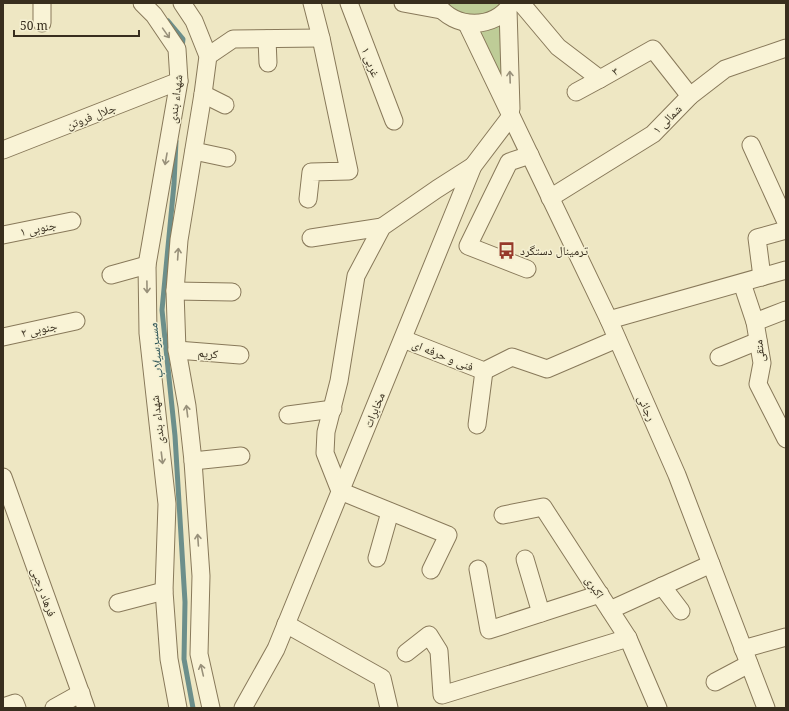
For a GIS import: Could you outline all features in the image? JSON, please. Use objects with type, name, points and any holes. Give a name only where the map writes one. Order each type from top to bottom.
[{"type":"street","points":[[42,3],[42,23]]},
{"type":"street","name":"شهداء بندی","points":[[142,3],[154,15],[177,49],[179,81],[147,266],[148,333],[167,504],[164,591],[169,659],[178,708]]},
{"type":"street","points":[[182,3],[194,21],[208,56],[179,240],[175,291],[177,350],[187,406],[201,576],[199,654],[210,708]]},
{"type":"street","points":[[308,199],[311,172],[349,171],[321,38],[312,3]]},
{"type":"street","name":"۱ غربی","points":[[349,3],[394,121]]},
{"type":"street","points":[[403,3],[438,6],[453,19],[467,24],[482,23],[496,19],[514,5]]},
{"type":"street","points":[[511,116],[514,5]]},
{"type":"street","name":"۳","points":[[514,5],[558,47],[600,79],[653,49],[690,96]]},
{"type":"street","name":"رجائی","points":[[467,24],[617,339],[677,475],[766,708]]},
{"type":"street","points":[[208,56],[233,39],[321,38]]},
{"type":"street","points":[[267,39],[268,63]]},
{"type":"street","name":"۱ شمالی","points":[[550,198],[653,134],[690,96],[725,68],[786,48]]},
{"type":"street","points":[[576,92],[600,79]]},
{"type":"street","name":"جلال فروتن","points":[[3,150],[179,81]]},
{"type":"street","points":[[203,94],[225,105]]},
{"type":"street","name":"مخابرات","points":[[243,708],[254,700],[276,649],[473,166],[511,116]]},
{"type":"street","points":[[751,145],[786,222]]},
{"type":"street","points":[[194,151],[227,158]]},
{"type":"street","points":[[527,269],[468,246],[509,162],[530,155]]},
{"type":"street","points":[[311,238],[382,227],[436,189],[473,166]]},
{"type":"street","name":"۱ جنوبی","points":[[3,235],[72,221]]},
{"type":"street","points":[[382,227],[356,276],[339,381],[326,432],[325,453],[340,491],[448,535],[431,570]]},
{"type":"street","points":[[762,277],[757,238],[786,230]]},
{"type":"street","points":[[111,276],[147,266]]},
{"type":"street","points":[[608,320],[786,270]]},
{"type":"street","name":"متقی","points":[[742,283],[755,322],[762,362],[758,384],[786,439]]},
{"type":"street","points":[[175,291],[232,292]]},
{"type":"street","points":[[755,322],[786,310]]},
{"type":"street","name":"۲ جنوبی","points":[[3,337],[76,321]]},
{"type":"street","name":"فنی و حرفه ای","points":[[403,339],[484,371],[512,357],[548,370],[617,339]]},
{"type":"street","points":[[719,357],[758,341]]},
{"type":"street","name":"کریم","points":[[177,350],[240,355]]},
{"type":"street","points":[[476,425],[484,371]]},
{"type":"street","points":[[288,415],[332,409]]},
{"type":"street","points":[[192,461],[241,456]]},
{"type":"street","name":"فرهاد رجبی","points":[[3,477],[8,508],[83,701]]},
{"type":"street","name":"اکبری","points":[[503,515],[543,507],[628,638],[658,708]]},
{"type":"street","points":[[377,558],[390,512]]},
{"type":"street","points":[[525,559],[541,613]]},
{"type":"street","points":[[610,610],[711,564]]},
{"type":"street","points":[[478,569],[489,630],[600,594]]},
{"type":"street","points":[[662,586],[682,611]]},
{"type":"street","points":[[118,603],[164,591]]},
{"type":"street","points":[[286,624],[382,678],[389,708]]},
{"type":"street","points":[[406,653],[429,635],[439,651],[442,695],[628,638]]},
{"type":"street","points":[[715,682],[746,657],[786,637]]},
{"type":"street","points":[[54,708],[83,701]]},
{"type":"street","points":[[3,707],[15,702],[17,708]]},
{"type":"green space","points":[[442,3],[504,3],[491,14],[464,17]]},
{"type":"green space","points":[[505,15],[508,104],[471,25]]},
{"type":"waterway","name":"مسیرسیلاب","points":[[168,21],[183,39],[182,48]]},
{"type":"waterway","name":"مسیرسیلاب","points":[[176,141],[174,184],[162,310],[175,436],[185,602],[184,659],[193,708]]},
{"type":"place","name":"ترمینال دستگرد","points":[[507,250]]}]
